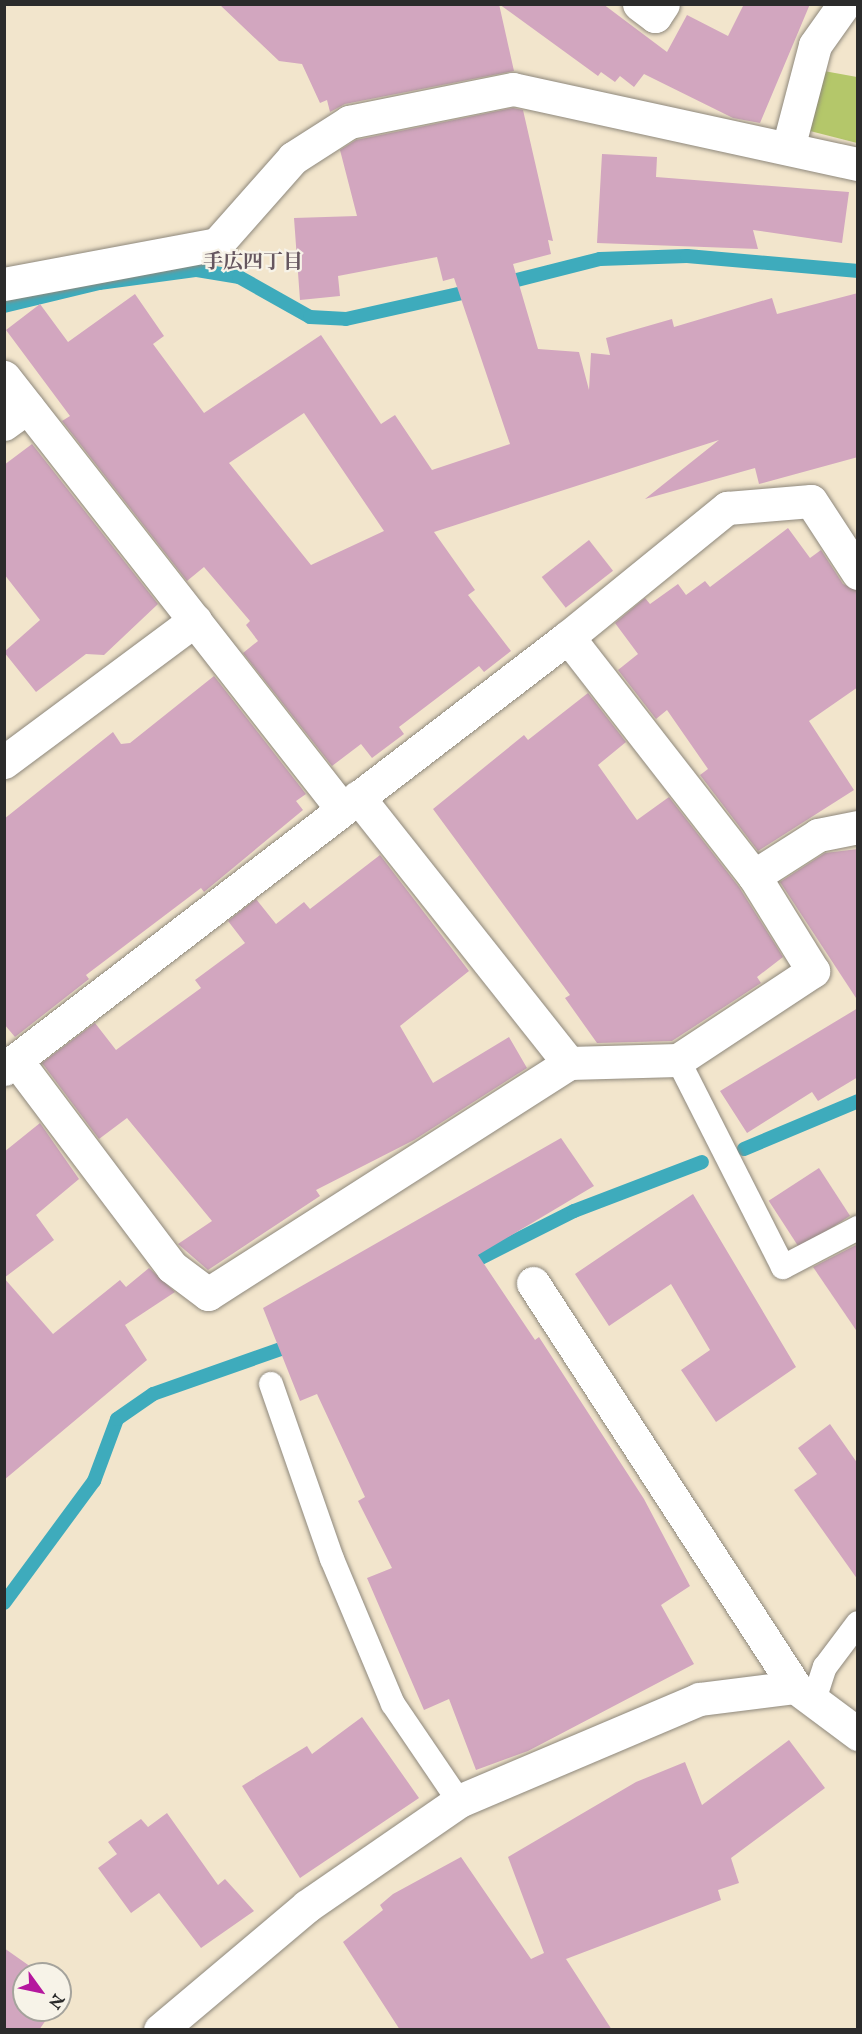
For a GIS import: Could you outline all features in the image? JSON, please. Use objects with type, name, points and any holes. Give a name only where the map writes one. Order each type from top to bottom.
[{"type":"street","points":[[639,4],[655,16],[663,4]]},
{"type":"street","points":[[788,148],[815,45],[844,4]]},
{"type":"street","points":[[4,284],[217,244],[293,158],[349,122],[513,90],[858,164]]},
{"type":"street","points":[[4,377],[16,415],[195,620],[569,1063]]},
{"type":"street","points":[[568,637],[754,876],[813,971],[678,1060],[569,1063],[208,1294],[172,1267],[10,1064],[568,637],[727,508],[811,501],[858,573]]},
{"type":"street","points":[[4,762],[195,620]]},
{"type":"street","points":[[754,876],[818,835],[858,827]]},
{"type":"street","points":[[533,1283],[805,1694],[858,1734]]},
{"type":"street","points":[[160,2030],[308,1906],[459,1801],[699,1699],[805,1694]]},
{"type":"lane","points":[[678,1060],[783,1267],[858,1228]]},
{"type":"lane","points":[[271,1384],[332,1559],[393,1704],[459,1801]]},
{"type":"lane","points":[[805,1694],[858,1623]]},
{"type":"green space","points":[[824,71],[857,77],[857,143],[810,131]]},
{"type":"building","points":[[219,4],[499,4],[514,71],[345,104],[330,112],[327,100],[320,103],[302,64],[279,61]]},
{"type":"building","points":[[499,4],[603,4],[667,52],[687,15],[728,36],[744,4],[810,4],[760,123],[733,118],[644,74],[634,87],[620,76],[615,82],[601,72],[598,76]]},
{"type":"building","points":[[513,108],[523,110],[553,241],[548,240],[551,254],[513,264],[538,349],[579,352],[589,390],[591,353],[610,355],[606,338],[672,319],[674,327],[772,298],[777,314],[858,293],[858,457],[759,484],[755,468],[645,499],[719,440],[434,532],[475,590],[468,595],[511,651],[484,672],[479,666],[399,727],[404,734],[372,758],[361,744],[332,766],[243,653],[258,641],[246,625],[250,621],[204,567],[187,581],[62,421],[70,416],[6,330],[40,304],[68,342],[135,294],[164,336],[153,344],[204,413],[321,335],[381,424],[395,415],[432,470],[510,444],[454,278],[443,281],[437,257],[338,276],[340,296],[300,300],[294,218],[357,216],[340,150],[356,140]],"holes":[[[304,413],[384,531],[311,565],[229,463]]]},
{"type":"building","points":[[602,154],[657,157],[656,177],[849,192],[842,243],[753,230],[758,249],[597,243]]},
{"type":"building","points":[[32,444],[158,604],[104,655],[86,654],[36,692],[4,652],[40,620],[4,574],[4,465]]},
{"type":"building","points":[[788,528],[810,558],[821,550],[843,584],[858,591],[858,687],[809,721],[854,790],[758,851],[700,775],[708,769],[667,710],[656,719],[618,670],[638,654],[615,623],[645,598],[650,604],[678,584],[686,595],[705,581],[710,587]]},
{"type":"building","points":[[589,540],[613,571],[566,608],[542,577]]},
{"type":"building","points":[[214,676],[306,794],[296,801],[303,810],[204,892],[201,888],[86,975],[89,979],[15,1037],[4,1024],[4,819],[113,732],[121,744],[130,743]]},
{"type":"building","points":[[588,693],[626,742],[598,765],[637,820],[669,797],[739,887],[783,957],[757,977],[761,983],[672,1041],[597,1043],[565,998],[570,995],[433,809],[524,735],[528,740]]},
{"type":"building","points":[[858,849],[858,1001],[780,882],[825,853]]},
{"type":"building","points":[[380,855],[469,971],[400,1026],[433,1083],[509,1037],[527,1068],[414,1140],[316,1190],[320,1196],[208,1270],[178,1244],[212,1221],[127,1118],[99,1139],[42,1063],[95,1023],[116,1050],[201,988],[195,980],[245,943],[228,921],[256,899],[276,924],[304,902],[310,909]]},
{"type":"building","points":[[858,1008],[858,1077],[818,1101],[812,1092],[747,1133],[720,1091]]},
{"type":"building","points":[[40,1123],[79,1179],[36,1215],[54,1240],[4,1278],[4,1152]]},
{"type":"building","points":[[561,1138],[594,1186],[478,1255],[535,1340],[539,1337],[644,1499],[690,1586],[661,1605],[694,1664],[528,1751],[476,1770],[449,1699],[424,1710],[367,1578],[392,1568],[358,1501],[365,1497],[317,1394],[300,1401],[263,1308]]},
{"type":"building","points":[[819,1168],[850,1216],[800,1248],[769,1201]]},
{"type":"building","points":[[693,1194],[796,1367],[716,1422],[681,1370],[710,1350],[671,1284],[609,1326],[575,1274]]},
{"type":"building","points":[[858,1244],[858,1333],[813,1267]]},
{"type":"building","points":[[149,1268],[175,1292],[125,1325],[147,1360],[4,1480],[4,1278],[53,1334],[120,1280],[126,1287]]},
{"type":"building","points":[[830,1424],[858,1464],[858,1580],[794,1490],[817,1474],[798,1448]]},
{"type":"building","points":[[362,1717],[419,1798],[300,1878],[242,1786],[307,1746],[312,1754]]},
{"type":"building","points":[[789,1740],[825,1788],[731,1858],[739,1883],[718,1890],[721,1900],[566,1959],[612,2030],[400,2030],[343,1942],[383,1910],[380,1905],[393,1894],[461,1857],[531,1959],[544,1953],[508,1857],[636,1782],[685,1762],[702,1805]]},
{"type":"building","points":[[167,1813],[218,1885],[225,1879],[254,1911],[201,1948],[159,1893],[131,1913],[98,1868],[117,1854],[108,1842],[141,1819],[148,1827]]},
{"type":"building","points":[[4,1948],[24,1962],[12,1962],[12,2022],[45,2022],[39,2030],[4,2030]]},
{"type":"waterway","points":[[501,284],[600,259],[687,256],[858,271]]},
{"type":"waterway","points":[[4,306],[99,283],[197,270],[239,277],[310,317],[346,319],[476,290]]},
{"type":"waterway","points":[[744,1149],[858,1101]]},
{"type":"waterway","points":[[465,1266],[574,1211],[702,1162]]},
{"type":"waterway","points":[[4,1603],[94,1481],[117,1419],[153,1394],[295,1344]]},
{"type":"district","name":"手広四丁目","points":[[253,262]]}]
